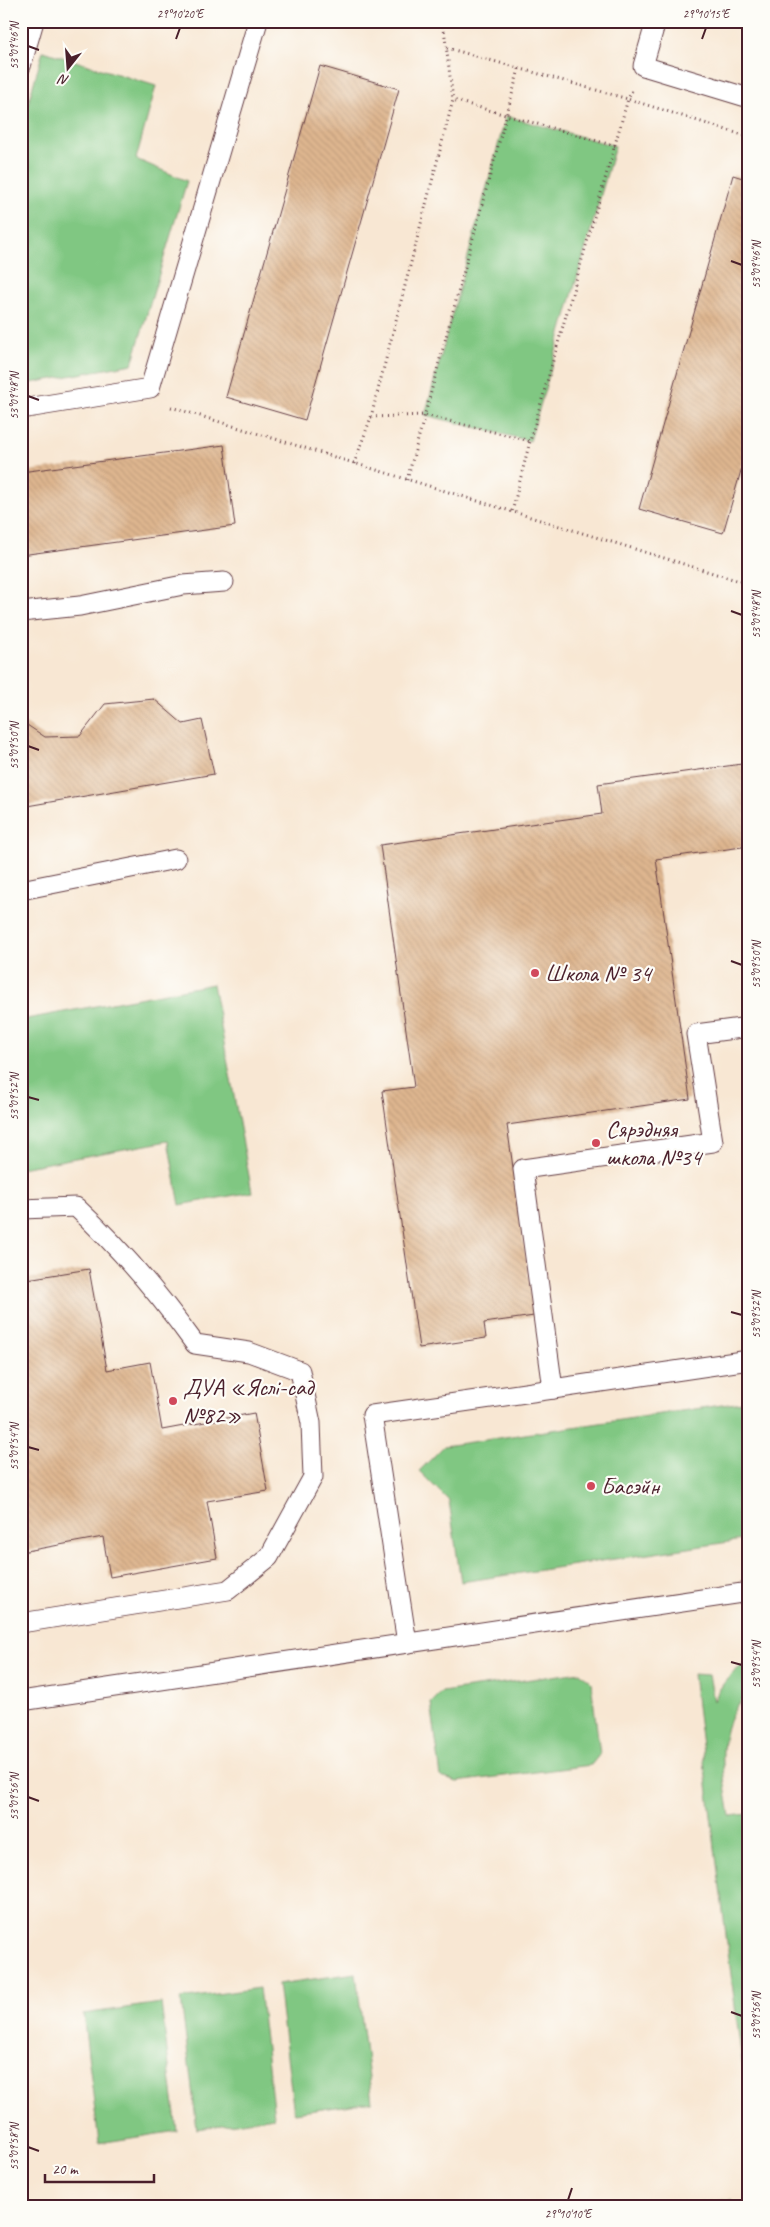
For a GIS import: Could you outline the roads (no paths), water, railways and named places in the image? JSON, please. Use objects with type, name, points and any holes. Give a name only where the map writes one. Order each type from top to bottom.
[{"type":"lane","points":[[21,66],[34,21]]},
{"type":"lane","points":[[21,409],[150,388],[258,21]]},
{"type":"lane","points":[[656,21],[643,66],[749,98]]},
{"type":"lane","points":[[21,612],[80,606],[183,585],[224,582]]},
{"type":"lane","points":[[21,890],[176,860]]},
{"type":"lane","points":[[553,1389],[523,1169],[712,1142],[696,1034],[749,1027]]},
{"type":"lane","points":[[21,1209],[76,1207],[110,1239],[162,1299],[195,1344],[249,1352],[300,1371],[311,1422],[313,1477],[268,1557],[228,1590],[21,1623]]},
{"type":"lane","points":[[407,1643],[372,1415],[749,1360]]},
{"type":"lane","points":[[21,1701],[749,1592]]},
{"type":"place","name":"Школа № 34","points":[[535,973]]},
{"type":"place","name":"Сярэдняя школа №34","points":[[596,1143]]},
{"type":"place","name":"ДУА «Яслі-сад №82»","points":[[173,1401]]},
{"type":"place","name":"Басэйн","points":[[591,1486]]}]
